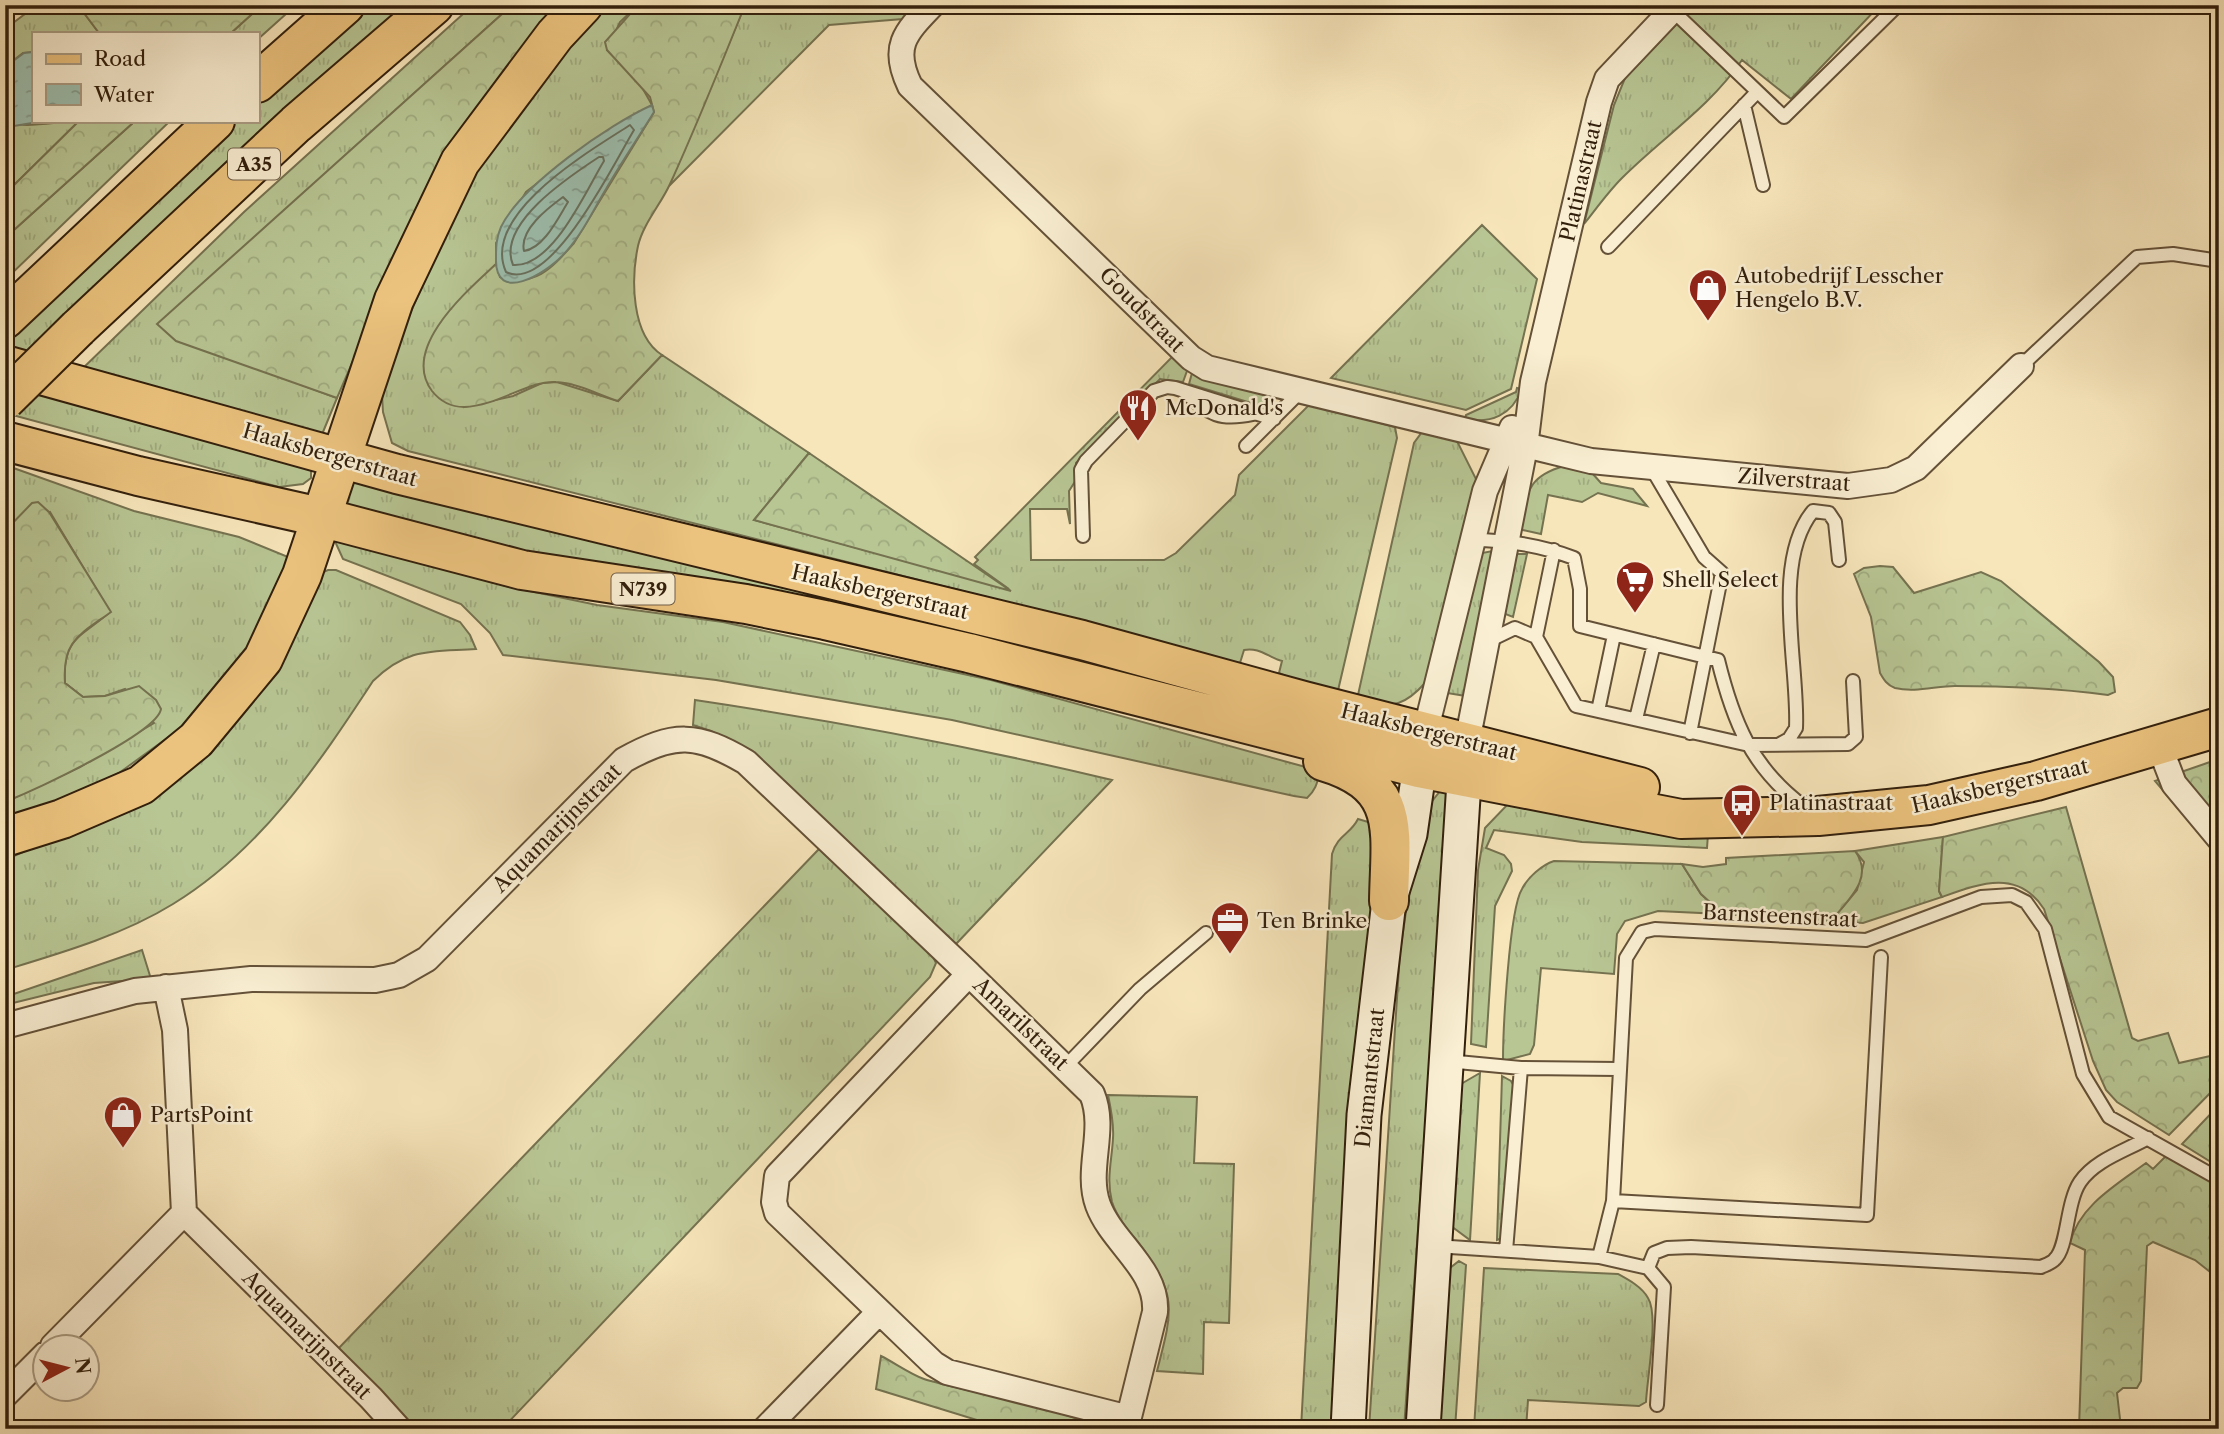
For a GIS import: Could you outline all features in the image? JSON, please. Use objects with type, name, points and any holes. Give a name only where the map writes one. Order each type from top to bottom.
[{"type":"main road","points":[[259,81],[345,5]]},
{"type":"main road","name":"A35","points":[[5,400],[296,124],[434,5]]},
{"type":"main road","points":[[5,837],[62,819],[141,785],[196,740],[263,659],[298,586],[394,300],[460,162],[555,35],[583,5]]},
{"type":"main road","name":"A35","points":[[9,315],[214,122]]},
{"type":"main road","name":"Haaksbergerstraat","points":[[5,365],[340,458],[727,556],[1036,629],[1422,750]]},
{"type":"main road","name":"Haaksbergerstraat","points":[[5,441],[138,476],[320,517],[522,570],[572,580],[746,604],[1111,690],[1466,759],[1681,819],[1818,816],[1929,805],[2036,781],[2219,727]]},
{"type":"main road","points":[[1111,690],[1150,714],[1344,768],[1365,779],[1379,793],[1390,830],[1390,901]]},
{"type":"main road","name":"Diamantstraat","points":[[1348,1429],[1364,1115],[1390,901],[1410,834],[1422,750]]},
{"type":"main road","points":[[1423,1429],[1466,759]]},
{"type":"street","name":"Goudstraat","points":[[932,5],[903,39],[901,57],[911,86],[1191,358],[1225,373],[1516,444]]},
{"type":"street","name":"Platinastraat","points":[[1466,759],[1504,540],[1516,444],[1607,79],[1675,8]]},
{"type":"street","name":"Zilverstraat","points":[[1516,444],[1591,461],[1653,469],[1848,486],[1891,480],[1916,468],[2021,366]]},
{"type":"street","name":"Platinastraat","points":[[1422,750],[1485,491],[1516,444]]},
{"type":"street","name":"Aquamarijnstraat","points":[[5,1026],[109,996],[166,987],[251,979],[375,980],[399,975],[427,959],[624,760],[652,744],[683,739],[723,748],[746,762],[970,974]]},
{"type":"street","points":[[2159,745],[2174,784],[2219,838]]},
{"type":"street","name":"Amarilstraat","points":[[970,974],[1092,1094],[1097,1105],[1099,1117],[1093,1185],[1097,1202],[1102,1215],[1152,1284],[1156,1299],[1127,1423],[947,1372],[934,1364],[777,1213],[774,1202],[777,1176],[970,974]]},
{"type":"street","points":[[66,1332],[184,1213],[175,1030],[166,987]]},
{"type":"street","name":"Aquamarijnstraat","points":[[184,1213],[372,1398],[399,1429]]},
{"type":"street","points":[[765,1429],[879,1312]]},
{"type":"street","points":[[5,1395],[32,1368]]},
{"type":"lane","points":[[1675,8],[1784,117],[1898,5]]},
{"type":"lane","points":[[1608,247],[1757,92]]},
{"type":"lane","points":[[1744,105],[1763,185]]},
{"type":"lane","points":[[2021,366],[2137,257],[2173,254],[2219,261]]},
{"type":"lane","points":[[1083,537],[1081,470],[1086,461],[1154,391],[1167,387],[1274,419]]},
{"type":"lane","points":[[1245,446],[1301,391]]},
{"type":"lane","points":[[1653,469],[1704,557],[1723,573],[1690,733]]},
{"type":"lane","points":[[1778,745],[1789,739],[1796,729],[1788,627],[1791,582],[1800,527],[1813,511],[1829,513],[1835,522],[1839,560]]},
{"type":"lane","points":[[1472,540],[1504,540],[1554,550],[1574,558],[1580,589],[1580,626],[1718,660],[1734,720],[1749,745],[1780,789],[1818,816]]},
{"type":"lane","points":[[1536,636],[1554,550]]},
{"type":"lane","points":[[1486,642],[1515,628],[1536,636],[1576,706],[1749,745],[1849,744],[1856,737],[1853,681]]},
{"type":"lane","points":[[1598,711],[1614,635]]},
{"type":"lane","points":[[1636,719],[1654,645]]},
{"type":"lane","name":"Barnsteenstraat","points":[[1618,1069],[1626,958],[1642,932],[1654,929],[1866,940],[1981,897],[2011,895],[2026,902],[2045,929],[2083,1074],[2109,1117],[2219,1179]]},
{"type":"lane","points":[[1065,1067],[1140,989],[1206,933]]},
{"type":"lane","points":[[1613,1201],[1867,1215],[1881,957]]},
{"type":"lane","points":[[1446,1061],[1521,1068],[1618,1069],[1613,1201],[1599,1257]]},
{"type":"lane","points":[[1506,1251],[1521,1068]]},
{"type":"lane","points":[[1648,1268],[1654,1253],[1667,1248],[1691,1247],[2041,1267],[2056,1259],[2062,1246],[2072,1196],[2082,1179],[2100,1164],[2148,1138]]},
{"type":"lane","points":[[1434,1246],[1599,1257],[1648,1268],[1664,1287],[1657,1405]]},
{"type":"green space","points":[[37,5],[78,5],[98,32],[32,32],[32,52],[23,53],[5,67],[5,29]]},
{"type":"green space","points":[[78,5],[262,5],[232,32],[98,32]]},
{"type":"green space","points":[[262,5],[296,5],[259,38],[259,32],[232,32]]},
{"type":"green space","points":[[365,5],[407,5],[31,357],[5,350],[5,343],[235,122],[259,122],[259,99]]},
{"type":"green space","points":[[473,5],[512,5],[226,263],[267,372],[337,398],[323,432],[319,435],[80,371],[244,212]]},
{"type":"green space","points":[[512,5],[564,5],[359,347],[337,398],[176,341],[157,324]]},
{"type":"green space","points":[[601,5],[638,5],[620,22],[607,50],[639,82],[652,105],[581,150],[526,192],[496,243],[496,264],[445,317],[464,407],[513,396],[542,383],[557,382],[618,401],[662,355],[809,453],[754,520],[1009,589],[974,564],[978,560],[975,557],[1173,356],[1188,368],[1183,382],[1160,379],[1076,463],[1076,480],[1069,491],[1070,524],[1067,509],[1030,509],[1031,560],[1164,560],[1176,553],[1235,495],[1239,475],[1310,404],[1395,427],[1397,438],[1336,699],[1279,673],[1282,661],[1259,651],[1244,650],[1240,663],[1217,660],[1069,618],[408,451],[392,443],[383,412],[382,395],[389,361],[457,208],[487,152]]},
{"type":"green space","points":[[638,5],[745,5],[680,162],[638,246],[634,290],[639,320],[644,334],[662,355],[618,401],[580,387],[546,382],[477,406],[459,407],[446,403],[432,391],[424,374],[424,357],[441,322],[469,289],[496,264],[500,277],[524,280],[542,274],[558,261],[574,243],[654,112],[650,97],[607,50],[605,42]]},
{"type":"green space","points":[[745,5],[917,5],[903,19],[829,25],[669,186]]},
{"type":"green space","points":[[1695,5],[1880,5],[1791,99],[1742,60],[1700,108],[1622,178],[1584,224],[1614,105],[1625,78]]},
{"type":"green space","points":[[5,121],[20,125],[78,122],[5,194]]},
{"type":"green space","points":[[78,122],[134,122],[5,238],[5,194]]},
{"type":"green space","points":[[134,122],[169,122],[5,280],[5,238]]},
{"type":"green space","points":[[1482,225],[1537,279],[1511,389],[1466,410],[1331,378]]},
{"type":"green space","points":[[1192,373],[1270,395],[1273,401],[1264,407],[1189,384]]},
{"type":"green space","points":[[5,378],[311,470],[311,478],[303,484],[279,487],[5,413]]},
{"type":"green space","points":[[1517,388],[1522,389],[1518,398],[1500,416],[1483,420],[1465,419],[1466,415],[1516,392]]},
{"type":"green space","points":[[1422,432],[1457,441],[1477,481],[1425,683],[1402,702],[1386,705],[1356,704],[1414,443]]},
{"type":"green space","points":[[809,453],[1011,591],[754,520]]},
{"type":"green space","points":[[5,465],[134,511],[239,537],[293,559],[253,641],[181,728],[119,773],[5,828],[5,802],[80,767],[154,723],[125,689],[105,696],[83,697],[65,683],[67,657],[75,640],[110,612],[50,512],[5,531]]},
{"type":"green space","points":[[1564,466],[1592,473],[1601,483],[1633,489],[1647,506],[1598,493],[1582,502],[1548,495],[1541,534],[1523,530],[1519,527],[1524,505],[1535,481],[1542,475]]},
{"type":"green space","points":[[349,471],[838,601],[794,598],[542,561],[337,506]]},
{"type":"green space","points":[[38,502],[49,512],[111,612],[75,640],[66,657],[65,683],[83,697],[105,696],[139,686],[156,700],[161,709],[154,720],[139,733],[117,747],[5,802],[5,531],[32,503]]},
{"type":"green space","points":[[333,537],[506,586],[597,605],[723,622],[991,680],[1320,771],[1317,783],[1307,798],[952,720],[716,680],[503,655],[490,633],[461,604],[343,559]]},
{"type":"green space","points":[[1498,550],[1466,696],[1447,693],[1482,553]]},
{"type":"green space","points":[[1514,554],[1527,554],[1513,617],[1500,612]]},
{"type":"green space","points":[[1893,567],[1914,593],[1981,572],[2001,581],[2099,662],[2113,677],[2115,692],[2108,695],[2013,687],[1955,686],[1910,690],[1892,687],[1880,673],[1871,617],[1854,574],[1864,568]]},
{"type":"green space","points":[[336,570],[460,622],[476,649],[421,653],[398,662],[373,681],[331,744],[285,804],[233,859],[204,883],[134,925],[70,950],[5,970],[5,860],[112,812],[321,573]]},
{"type":"green space","points":[[695,700],[905,736],[1112,780],[956,944],[735,744],[693,725]]},
{"type":"green space","points":[[2210,762],[2219,771],[2219,857],[2155,781]]},
{"type":"green space","points":[[1445,785],[1448,788],[1445,845],[1404,1429],[1369,1429],[1400,952],[1417,837],[1429,805]]},
{"type":"green space","points":[[1508,804],[1708,834],[1707,848],[1582,842],[1494,830],[1486,848],[1504,855],[1511,864],[1512,871],[1495,906],[1486,1047],[1471,1044],[1478,870],[1485,828]]},
{"type":"green space","points":[[2066,807],[2132,1038],[2138,1041],[2168,1033],[2179,1063],[2219,1054],[2219,1084],[2169,1135],[2117,1102],[2106,1090],[2093,1061],[2044,909],[2034,896],[2023,888],[1998,883],[1971,887],[1942,897],[1939,891],[1943,837]]},
{"type":"green space","points":[[1358,819],[1375,824],[1379,857],[1334,1429],[1301,1429],[1332,854],[1337,842]]},
{"type":"green space","points":[[1943,837],[1939,891],[1942,897],[1863,923],[1831,921],[1857,890],[1864,862],[1855,851]]},
{"type":"green space","points":[[819,849],[931,952],[936,963],[930,977],[502,1429],[410,1429],[394,1405],[336,1351]]},
{"type":"green space","points":[[1855,851],[1862,870],[1861,879],[1851,897],[1831,921],[1723,914],[1701,894],[1682,864],[1703,867],[1726,864],[1726,858]]},
{"type":"green space","points":[[1554,861],[1682,864],[1701,894],[1723,914],[1658,911],[1625,921],[1617,934],[1614,974],[1541,968],[1534,1045],[1530,1054],[1503,1061],[1508,972],[1517,901],[1532,876]]},
{"type":"green space","points":[[142,950],[151,979],[94,983],[5,1005],[5,997]]},
{"type":"green space","points":[[1480,1073],[1470,1240],[1451,1226],[1461,1084]]},
{"type":"green space","points":[[1502,1076],[1511,1081],[1515,1088],[1502,1238],[1497,1240]]},
{"type":"green space","points":[[1108,1095],[1197,1097],[1194,1163],[1234,1164],[1229,1323],[1204,1322],[1203,1374],[1157,1371],[1169,1317],[1166,1290],[1151,1260],[1120,1218],[1112,1202],[1109,1177],[1113,1127]]},
{"type":"green space","points":[[2219,1105],[2219,1167],[2182,1144]]},
{"type":"green space","points":[[2171,1151],[2219,1180],[2219,1279],[2195,1260],[2153,1242],[2147,1246],[2141,1381],[2137,1388],[2123,1388],[2117,1393],[2120,1419],[2114,1429],[2079,1429],[2085,1250],[2070,1243],[2081,1218],[2100,1197],[2146,1163],[2153,1169]]},
{"type":"green space","points":[[1459,1261],[1466,1265],[1455,1429],[1437,1429],[1447,1275],[1450,1268]]},
{"type":"green space","points":[[1484,1268],[1618,1274],[1639,1287],[1648,1298],[1652,1318],[1652,1348],[1646,1402],[1639,1406],[1528,1400],[1526,1429],[1474,1429]]},
{"type":"green space","points":[[881,1356],[924,1379],[1043,1408],[1086,1422],[1096,1429],[1006,1429],[876,1389]]},
{"type":"water","points":[[32,52],[32,122],[38,122],[14,126],[5,121],[5,67],[24,53]]},
{"type":"water","points":[[652,105],[654,112],[569,249],[555,263],[534,277],[512,283],[504,280],[498,273],[497,243],[501,227],[512,210],[568,157],[614,126]]},
{"type":"place","name":"Autobedrijf Lesscher Hengelo B.V.","points":[[1708,322]]},
{"type":"place","name":"McDonald's","points":[[1138,442]]},
{"type":"place","name":"Shell Select","points":[[1635,614]]},
{"type":"place","name":"Platinastraat","points":[[1742,837]]},
{"type":"place","name":"Ten Brinke","points":[[1230,955]]},
{"type":"place","name":"PartsPoint","points":[[123,1149]]}]
